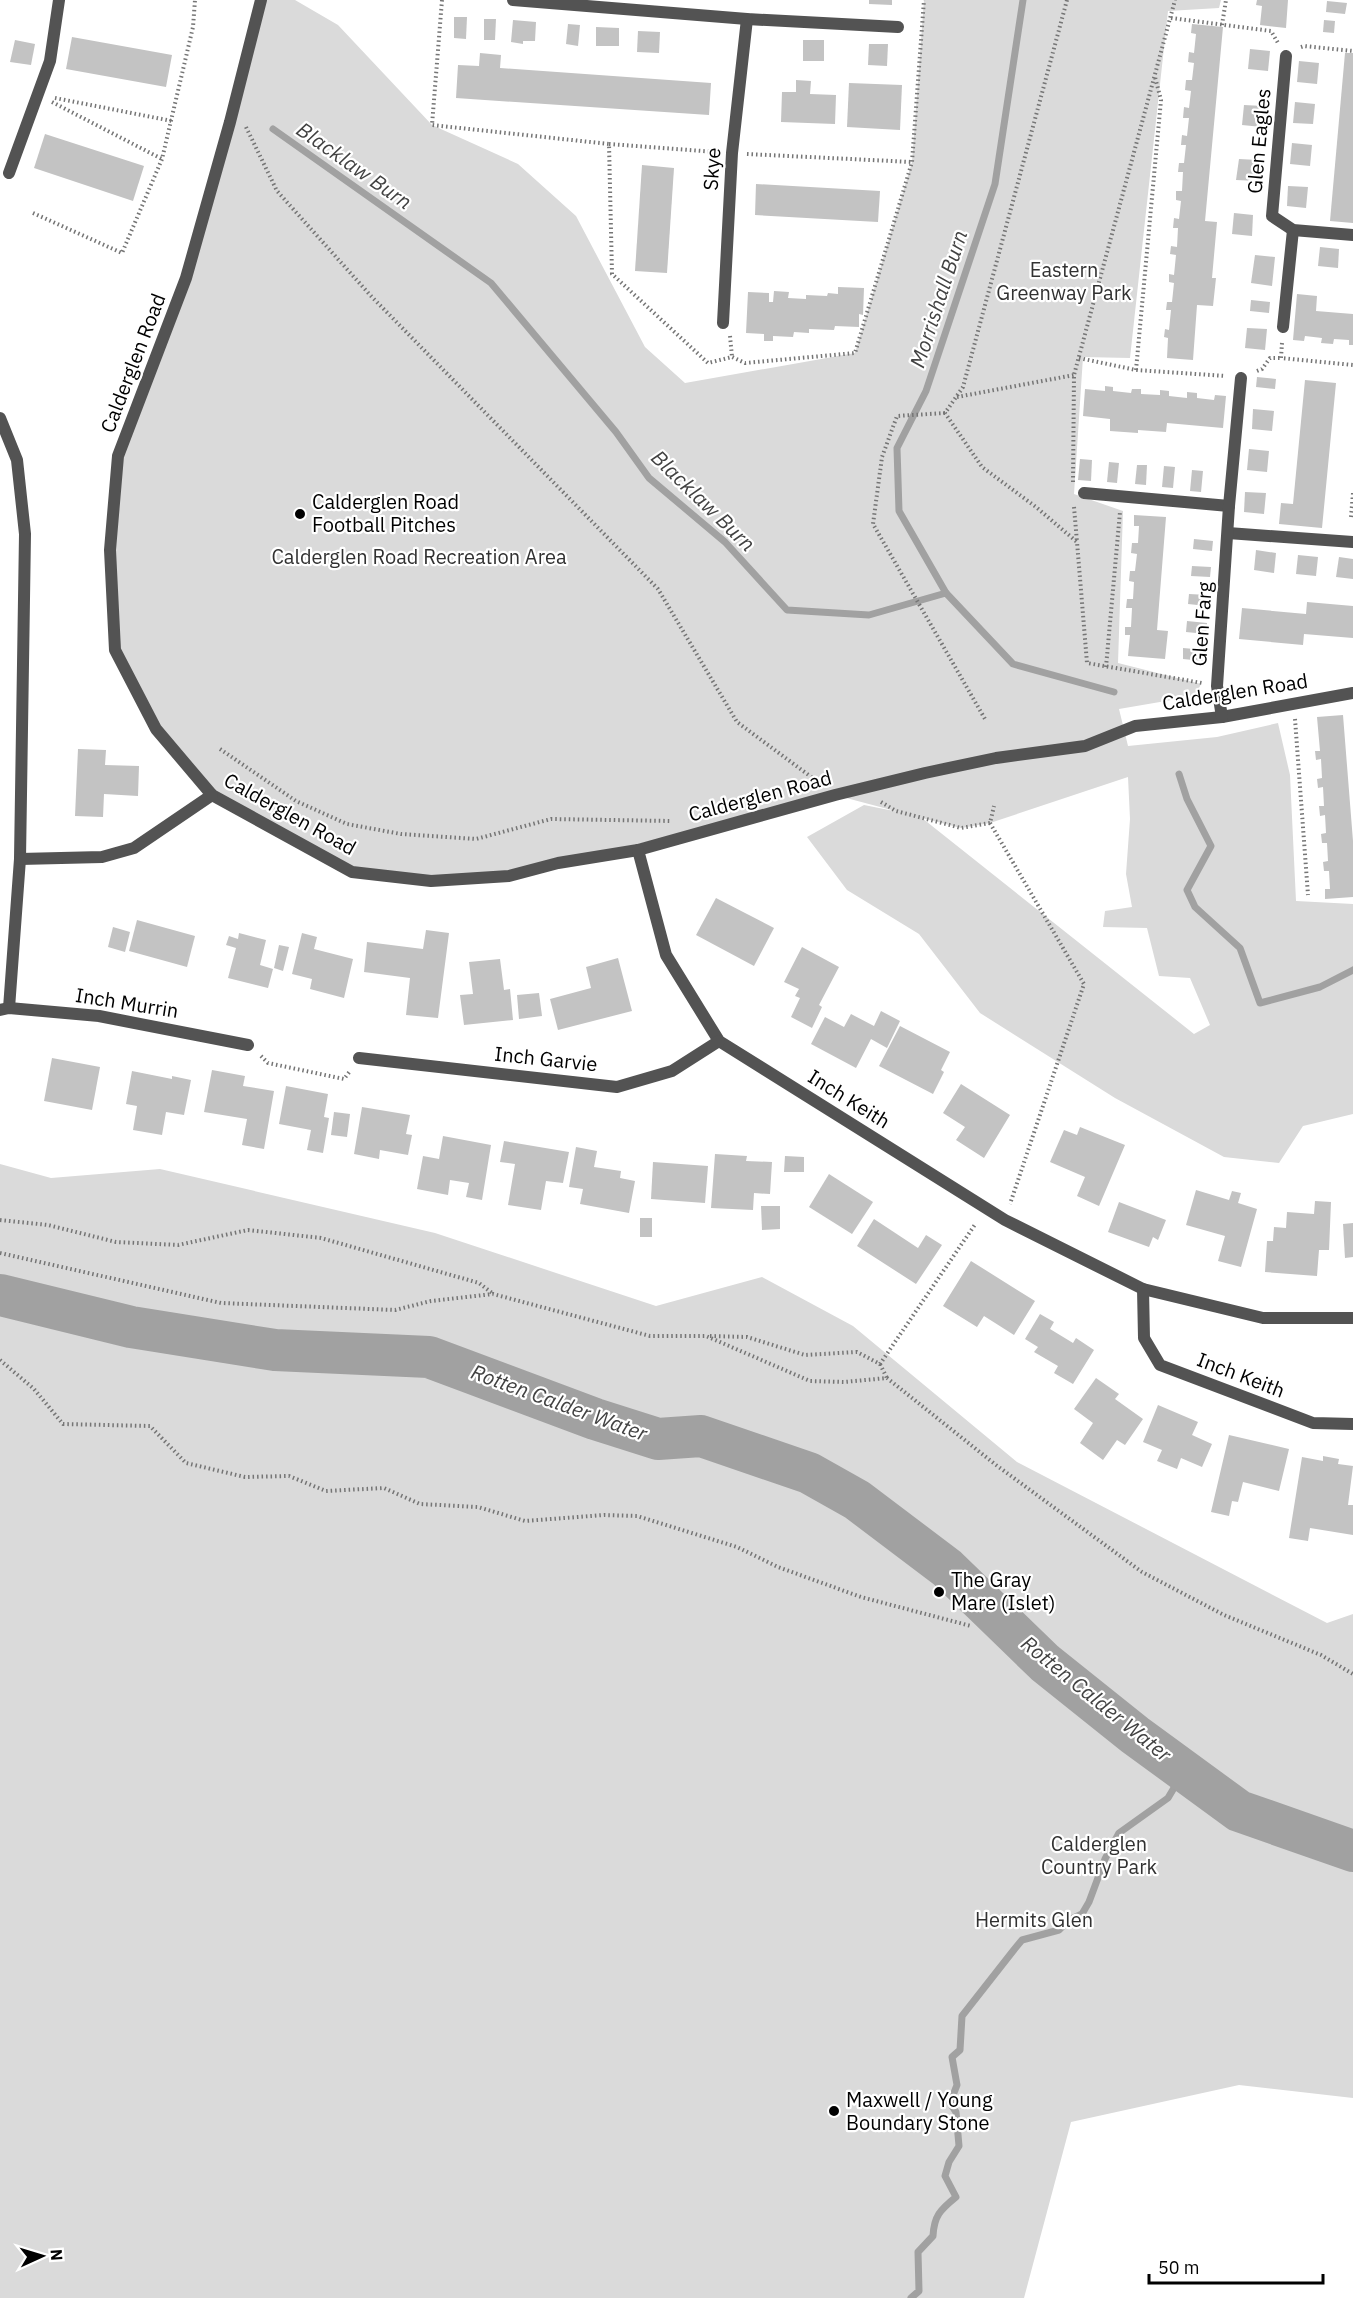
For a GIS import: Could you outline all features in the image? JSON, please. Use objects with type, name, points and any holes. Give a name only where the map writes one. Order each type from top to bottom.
[{"type":"street","points":[[9,173],[50,62],[60,0]]},
{"type":"street","name":"Calderglen Road","points":[[261,0],[230,122],[186,278],[118,456],[110,550],[115,651],[156,729],[212,795],[352,872],[431,881],[509,876],[558,862],[638,850],[835,795],[996,758],[1085,746],[1135,726],[1222,717],[1353,693]]},
{"type":"street","points":[[513,0],[747,19],[898,27]]},
{"type":"street","name":"Skye","points":[[723,323],[732,153],[747,19]]},
{"type":"street","name":"Glen Eagles","points":[[1286,56],[1272,216],[1293,230]]},
{"type":"street","points":[[1284,327],[1293,230],[1353,235]]},
{"type":"street","name":"Glen Farg","points":[[1222,717],[1217,686],[1229,506],[1241,378]]},
{"type":"street","points":[[0,418],[17,460],[25,534],[20,859],[5,1009]]},
{"type":"street","points":[[1077,494],[1229,506]]},
{"type":"street","points":[[1228,533],[1353,542]]},
{"type":"street","points":[[20,859],[102,857],[134,848],[212,795]]},
{"type":"street","name":"Inch Keith","points":[[638,850],[666,955],[719,1041],[1005,1220],[1143,1289],[1263,1318],[1353,1318]]},
{"type":"street","name":"Inch Murrin","points":[[5,1009],[99,1016],[248,1045]]},
{"type":"street","name":"Inch Garvie","points":[[359,1058],[617,1087],[672,1071],[719,1041]]},
{"type":"street","name":"Inch Keith","points":[[1143,1289],[1144,1338],[1160,1365],[1312,1423],[1353,1424]]},
{"type":"path","points":[[33,213],[122,254],[162,159],[193,27],[195,0]]},
{"type":"path","points":[[442,0],[432,124],[609,144],[912,162]]},
{"type":"path","points":[[609,144],[612,274],[708,363],[732,357],[746,363],[855,353],[912,162],[924,0]]},
{"type":"path","points":[[945,413],[963,387],[1066,0]]},
{"type":"path","points":[[1175,0],[1074,375],[1077,542],[1087,663],[1217,686]]},
{"type":"path","points":[[1222,25],[1226,0]]},
{"type":"path","points":[[1170,18],[1271,31],[1286,56],[1304,45],[1353,51]]},
{"type":"path","points":[[1136,370],[1161,100],[1154,76]]},
{"type":"path","points":[[38,94],[172,121]]},
{"type":"path","points":[[38,94],[162,159]]},
{"type":"path","points":[[246,127],[277,191],[371,296],[658,590],[736,722],[835,795]]},
{"type":"path","points":[[1281,358],[1284,327]]},
{"type":"path","points":[[1078,358],[1136,370],[1241,378],[1262,369],[1270,358],[1353,365]]},
{"type":"path","points":[[956,397],[1074,375]]},
{"type":"path","points":[[945,413],[897,416],[882,458],[873,524],[985,719]]},
{"type":"path","points":[[945,413],[982,467],[1036,507],[1077,542]]},
{"type":"path","points":[[1351,517],[1353,493]]},
{"type":"path","points":[[1106,667],[1122,497]]},
{"type":"path","points":[[1294,704],[1308,895]]},
{"type":"path","points":[[220,749],[296,801],[347,824],[401,834],[476,839],[551,819],[668,821],[679,819]]},
{"type":"path","points":[[860,789],[896,811],[961,828],[990,823]]},
{"type":"path","points":[[880,1364],[975,1223],[1005,1220],[1084,984],[990,823],[994,806]]},
{"type":"path","points":[[248,1045],[268,1063],[344,1079],[359,1058]]},
{"type":"path","points":[[0,1220],[48,1226],[116,1242],[178,1245],[248,1230],[321,1238],[479,1282],[493,1294]]},
{"type":"path","points":[[0,1253],[221,1303],[395,1310],[431,1301],[493,1294],[650,1336],[747,1338],[805,1355],[857,1352],[880,1364],[887,1378],[996,1465],[1142,1572],[1224,1615],[1321,1655],[1353,1674]]},
{"type":"path","points":[[706,1336],[810,1381],[844,1382],[887,1378]]},
{"type":"path","points":[[0,1360],[34,1389],[63,1424],[150,1426],[186,1463],[245,1477],[289,1476],[326,1491],[384,1488],[420,1504],[478,1507],[525,1521],[604,1515],[637,1516],[736,1547],[778,1567],[861,1597],[971,1626]]},
{"type":"green space","points":[[261,0],[295,0],[338,25],[432,125],[518,164],[576,216],[645,347],[685,383],[855,353],[912,162],[924,0],[1221,0],[1219,8],[1168,11],[1130,358],[1083,357],[1074,494],[1123,511],[1118,663],[1201,684],[1195,696],[1119,709],[1128,746],[1217,737],[1278,723],[1290,775],[1296,901],[1353,904],[1353,1114],[1303,1126],[1279,1163],[1224,1157],[1115,1098],[980,1013],[919,934],[847,890],[807,837],[864,805],[899,812],[835,795],[509,876],[431,881],[352,872],[212,795],[156,729],[115,651],[110,550],[118,456],[186,278]],"holes":[[[1128,777],[1130,819],[1126,874],[1132,907],[1105,911],[1103,927],[1147,928],[1159,976],[1190,978],[1210,1025],[1194,1034],[922,818],[961,828],[990,823]]]},
{"type":"green space","points":[[0,1164],[51,1178],[160,1169],[435,1233],[656,1306],[762,1277],[853,1326],[1017,1462],[1327,1623],[1353,1614],[1353,2098],[1239,2085],[1071,2122],[1024,2298],[0,2298]]},
{"type":"building","points":[[869,0],[892,0],[892,5],[869,4]]},
{"type":"building","points":[[1257,0],[1288,0],[1286,28],[1260,25],[1262,6],[1256,5]]},
{"type":"building","points":[[1327,1],[1347,3],[1345,14],[1326,12]]},
{"type":"building","points":[[454,17],[467,17],[466,39],[454,38]]},
{"type":"building","points":[[484,19],[496,19],[495,40],[484,40]]},
{"type":"building","points":[[513,20],[536,22],[535,41],[523,41],[523,44],[511,42]]},
{"type":"building","points":[[1324,20],[1335,21],[1334,33],[1323,32]]},
{"type":"building","points":[[568,24],[580,25],[578,46],[566,44]]},
{"type":"building","points":[[1192,24],[1223,27],[1205,221],[1217,222],[1212,278],[1216,278],[1213,306],[1197,305],[1193,360],[1167,358],[1168,338],[1164,337],[1165,329],[1169,330],[1171,310],[1166,310],[1167,302],[1172,302],[1174,283],[1169,282],[1169,274],[1174,275],[1176,255],[1170,254],[1171,246],[1177,247],[1178,228],[1173,228],[1174,218],[1179,219],[1181,201],[1176,200],[1176,191],[1182,191],[1183,172],[1178,172],[1179,163],[1184,163],[1186,145],[1181,145],[1182,135],[1187,136],[1189,118],[1183,118],[1184,107],[1189,108],[1191,91],[1185,90],[1186,80],[1192,80],[1194,63],[1188,62],[1189,52],[1194,53],[1196,34],[1191,33]]},
{"type":"building","points":[[596,27],[619,28],[619,46],[596,46]]},
{"type":"building","points":[[638,31],[660,32],[659,53],[637,52]]},
{"type":"building","points":[[72,37],[172,55],[166,87],[66,69]]},
{"type":"building","points":[[15,40],[35,44],[31,65],[10,62]]},
{"type":"building","points":[[803,40],[824,40],[824,61],[803,61]]},
{"type":"building","points":[[869,44],[888,44],[887,66],[868,65]]},
{"type":"building","points":[[1250,49],[1270,51],[1268,71],[1248,69]]},
{"type":"building","points":[[480,53],[501,55],[500,68],[711,83],[709,115],[456,98],[458,65],[479,66]]},
{"type":"building","points":[[1345,53],[1353,53],[1353,223],[1330,221]]},
{"type":"building","points":[[1299,61],[1319,63],[1317,84],[1297,82]]},
{"type":"building","points":[[796,80],[811,81],[810,94],[836,95],[835,124],[781,122],[782,92],[796,92]]},
{"type":"building","points":[[849,83],[902,85],[900,130],[847,127]]},
{"type":"building","points":[[1295,102],[1315,104],[1313,124],[1293,123]]},
{"type":"building","points":[[1244,105],[1263,106],[1262,127],[1242,125]]},
{"type":"building","points":[[45,134],[144,166],[133,201],[34,168]]},
{"type":"building","points":[[1292,143],[1312,145],[1310,166],[1290,164]]},
{"type":"building","points":[[1239,159],[1258,160],[1257,181],[1236,180]]},
{"type":"building","points":[[642,165],[674,168],[667,273],[635,271]]},
{"type":"building","points":[[756,184],[880,191],[878,222],[755,215]]},
{"type":"building","points":[[1288,186],[1308,187],[1306,208],[1287,206]]},
{"type":"building","points":[[1234,213],[1253,215],[1252,236],[1232,234]]},
{"type":"building","points":[[1320,247],[1339,249],[1338,268],[1318,266]]},
{"type":"building","points":[[1255,255],[1275,257],[1272,286],[1251,283]]},
{"type":"building","points":[[838,287],[864,288],[863,315],[859,314],[859,327],[835,326],[834,330],[809,329],[809,333],[794,332],[793,337],[773,336],[773,341],[764,341],[764,334],[746,333],[748,292],[769,293],[769,302],[773,302],[774,291],[789,292],[788,298],[806,299],[806,295],[838,294]]},
{"type":"building","points":[[1297,294],[1317,296],[1316,311],[1353,314],[1353,345],[1349,345],[1349,340],[1334,339],[1333,344],[1321,343],[1322,338],[1305,336],[1304,341],[1293,340]]},
{"type":"building","points":[[1251,300],[1270,302],[1269,313],[1250,311]]},
{"type":"building","points":[[1247,328],[1267,329],[1265,350],[1245,348]]},
{"type":"building","points":[[1257,377],[1276,379],[1275,389],[1256,387]]},
{"type":"building","points":[[1305,380],[1336,383],[1322,528],[1279,524],[1281,503],[1293,504]]},
{"type":"building","points":[[1105,386],[1113,387],[1113,391],[1131,393],[1132,389],[1141,389],[1141,394],[1160,395],[1160,390],[1169,391],[1169,396],[1187,398],[1187,392],[1197,393],[1197,398],[1214,400],[1215,395],[1226,396],[1223,428],[1167,423],[1166,432],[1110,431],[1110,419],[1083,416],[1085,389],[1105,391]]},
{"type":"building","points":[[1253,409],[1274,411],[1272,431],[1252,429]]},
{"type":"building","points":[[1249,449],[1269,451],[1267,472],[1247,470]]},
{"type":"building","points":[[1080,459],[1092,460],[1091,481],[1078,480]]},
{"type":"building","points":[[1109,462],[1119,463],[1117,483],[1107,482]]},
{"type":"building","points":[[1137,465],[1147,465],[1146,485],[1135,484]]},
{"type":"building","points":[[1164,466],[1175,467],[1173,488],[1162,487]]},
{"type":"building","points":[[1192,470],[1203,471],[1201,492],[1190,491]]},
{"type":"building","points":[[1245,492],[1266,493],[1264,514],[1244,512]]},
{"type":"building","points":[[1134,515],[1166,517],[1157,630],[1168,631],[1165,659],[1128,656],[1130,635],[1125,635],[1125,627],[1131,627],[1132,608],[1126,608],[1127,599],[1133,599],[1134,582],[1129,581],[1130,571],[1135,571],[1137,554],[1131,553],[1132,543],[1138,543],[1139,526],[1134,526]]},
{"type":"building","points":[[1194,539],[1213,541],[1212,551],[1193,549]]},
{"type":"building","points":[[1256,550],[1276,553],[1274,573],[1254,570]]},
{"type":"building","points":[[1298,555],[1318,557],[1316,576],[1296,574]]},
{"type":"building","points":[[1339,557],[1353,559],[1353,579],[1336,577]]},
{"type":"building","points":[[1192,566],[1211,567],[1210,577],[1191,576]]},
{"type":"building","points":[[1189,594],[1208,595],[1207,606],[1188,604]]},
{"type":"building","points":[[1307,602],[1353,606],[1353,638],[1304,634],[1303,645],[1239,639],[1242,608],[1306,614]]},
{"type":"building","points":[[1187,621],[1207,623],[1206,634],[1186,632]]},
{"type":"building","points":[[1183,648],[1205,650],[1203,661],[1183,659]]},
{"type":"building","points":[[1343,715],[1353,841],[1353,897],[1325,899],[1325,889],[1330,889],[1329,871],[1324,871],[1323,862],[1328,861],[1327,843],[1322,843],[1321,834],[1326,833],[1325,815],[1320,816],[1319,806],[1324,806],[1323,787],[1318,788],[1317,779],[1322,778],[1321,759],[1316,760],[1315,751],[1320,751],[1317,717]]},
{"type":"building","points":[[78,749],[106,750],[105,765],[139,766],[138,796],[104,794],[103,817],[75,816]]},
{"type":"building","points":[[716,898],[774,928],[754,966],[696,935]]},
{"type":"building","points":[[137,920],[195,936],[187,967],[129,951]]},
{"type":"building","points":[[113,927],[130,932],[125,952],[108,947]]},
{"type":"building","points":[[426,930],[449,933],[438,1018],[406,1015],[410,978],[364,972],[367,942],[423,949]]},
{"type":"building","points":[[239,933],[266,940],[260,965],[273,969],[268,988],[228,978],[236,948],[226,945],[229,936],[238,939]]},
{"type":"building","points":[[302,933],[317,937],[314,949],[353,959],[344,998],[310,989],[312,979],[292,974]]},
{"type":"building","points":[[279,945],[289,947],[283,971],[274,968]]},
{"type":"building","points":[[802,947],[839,967],[819,1005],[822,1007],[812,1028],[791,1017],[800,998],[795,996],[799,989],[784,982]]},
{"type":"building","points":[[618,958],[632,1011],[558,1030],[550,999],[591,988],[586,967]]},
{"type":"building","points":[[500,959],[504,990],[510,989],[513,1020],[464,1025],[460,995],[473,994],[469,962]]},
{"type":"building","points":[[539,993],[542,1016],[519,1019],[517,995]]},
{"type":"building","points":[[881,1011],[900,1021],[887,1048],[871,1039],[856,1068],[811,1044],[825,1017],[844,1027],[851,1014],[874,1026]]},
{"type":"building","points":[[900,1026],[950,1052],[941,1070],[944,1072],[933,1094],[879,1066]]},
{"type":"building","points":[[52,1058],[100,1067],[92,1110],[44,1101]]},
{"type":"building","points":[[212,1070],[245,1076],[243,1086],[274,1091],[264,1149],[242,1145],[247,1119],[204,1112]]},
{"type":"building","points":[[132,1071],[172,1079],[172,1076],[191,1080],[184,1115],[166,1112],[162,1135],[133,1130],[137,1106],[126,1104]]},
{"type":"building","points":[[961,1084],[1010,1115],[984,1158],[956,1140],[965,1127],[943,1113]]},
{"type":"building","points":[[286,1086],[328,1094],[324,1117],[329,1118],[323,1153],[307,1150],[311,1130],[279,1124]]},
{"type":"building","points":[[362,1107],[410,1115],[406,1134],[412,1135],[408,1155],[380,1150],[379,1159],[354,1154]]},
{"type":"building","points":[[334,1112],[350,1114],[347,1137],[331,1135]]},
{"type":"building","points":[[1080,1127],[1125,1145],[1099,1206],[1077,1196],[1085,1177],[1050,1162],[1064,1130],[1077,1135]]},
{"type":"building","points":[[443,1136],[491,1145],[482,1200],[466,1197],[469,1183],[450,1180],[448,1195],[417,1189],[423,1156],[439,1159]]},
{"type":"building","points":[[504,1141],[569,1152],[563,1183],[546,1181],[541,1210],[508,1205],[515,1164],[500,1162]]},
{"type":"building","points":[[576,1147],[597,1151],[594,1167],[621,1171],[620,1178],[635,1181],[629,1213],[580,1204],[583,1189],[569,1187]]},
{"type":"building","points":[[715,1154],[747,1156],[746,1161],[772,1162],[770,1194],[754,1193],[753,1210],[711,1208]]},
{"type":"building","points":[[785,1156],[804,1157],[804,1172],[784,1172]]},
{"type":"building","points":[[653,1162],[708,1166],[705,1203],[651,1199]]},
{"type":"building","points":[[829,1174],[873,1202],[852,1234],[809,1207]]},
{"type":"building","points":[[1196,1190],[1229,1200],[1232,1191],[1241,1193],[1238,1203],[1257,1209],[1241,1267],[1218,1261],[1225,1236],[1186,1225]]},
{"type":"building","points":[[1315,1201],[1331,1202],[1329,1250],[1319,1250],[1317,1276],[1265,1272],[1267,1241],[1273,1241],[1274,1227],[1286,1228],[1287,1212],[1314,1214]]},
{"type":"building","points":[[1119,1202],[1166,1220],[1158,1240],[1153,1237],[1149,1247],[1108,1232]]},
{"type":"building","points":[[761,1206],[780,1206],[780,1229],[762,1230]]},
{"type":"building","points":[[640,1218],[652,1218],[652,1237],[640,1237]]},
{"type":"building","points":[[874,1219],[918,1248],[926,1235],[942,1245],[916,1284],[857,1246]]},
{"type":"building","points":[[1353,1223],[1353,1257],[1345,1258],[1343,1224]]},
{"type":"building","points":[[971,1261],[1035,1301],[1014,1335],[984,1316],[977,1327],[943,1306]]},
{"type":"building","points":[[1040,1314],[1054,1322],[1050,1329],[1073,1343],[1076,1338],[1094,1350],[1073,1384],[1054,1373],[1058,1366],[1034,1352],[1038,1347],[1025,1339]]},
{"type":"building","points":[[1096,1378],[1119,1394],[1115,1399],[1143,1419],[1125,1445],[1117,1440],[1103,1460],[1080,1443],[1093,1423],[1074,1409]]},
{"type":"building","points":[[1158,1405],[1198,1422],[1192,1435],[1212,1444],[1202,1467],[1181,1458],[1177,1469],[1157,1461],[1162,1450],[1143,1442]]},
{"type":"building","points":[[1229,1435],[1289,1449],[1279,1491],[1243,1482],[1238,1502],[1232,1501],[1229,1516],[1211,1512]]},
{"type":"building","points":[[1323,1456],[1339,1459],[1338,1464],[1353,1466],[1348,1505],[1353,1505],[1353,1535],[1310,1528],[1308,1541],[1289,1538],[1302,1457],[1323,1461]]},
{"type":"waterway","name":"Morrishall Burn","points":[[946,593],[899,511],[897,448],[926,391],[995,184],[1023,0]]},
{"type":"waterway","name":"Blacklaw Burn","points":[[273,129],[491,283],[616,432],[649,478],[725,542],[787,610],[869,615],[946,593],[1013,664],[1114,692]]},
{"type":"waterway","name":"Blacklaw Burn","points":[[1179,774],[1187,799],[1211,846],[1187,890],[1195,907],[1240,948],[1260,1003],[1320,987],[1353,970]]},
{"type":"waterway","name":"Rotten Calder Water","points":[[0,1295],[131,1327],[275,1350],[429,1357],[595,1419],[658,1439],[701,1436],[809,1473],[857,1500],[947,1568],[1045,1663],[1135,1735],[1239,1811],[1353,1851]]},
{"type":"waterway","points":[[911,2298],[919,2291],[918,2252],[933,2236],[939,2214],[956,2197],[945,2176],[949,2162],[959,2146],[956,2112],[950,2103],[957,2085],[952,2057],[960,2050],[962,2016],[1022,1940],[1059,1930],[1069,1920],[1082,1914],[1089,1902],[1105,1859],[1119,1833],[1168,1798],[1184,1771]]},
{"type":"place","name":"Calderglen Road Football Pitches","points":[[300,514]]},
{"type":"place","name":"The Gray Mare (Islet)","points":[[939,1592]]},
{"type":"place","name":"Maxwell / Young Boundary Stone","points":[[834,2111]]},
{"type":"park label","name":"Eastern Greenway Park","points":[[1064,282]]},
{"type":"park label","name":"Calderglen Road Recreation Area","points":[[419,557]]},
{"type":"park label","name":"Calderglen Country Park","points":[[1099,1856]]},
{"type":"park label","name":"Hermits Glen","points":[[1034,1920]]}]
